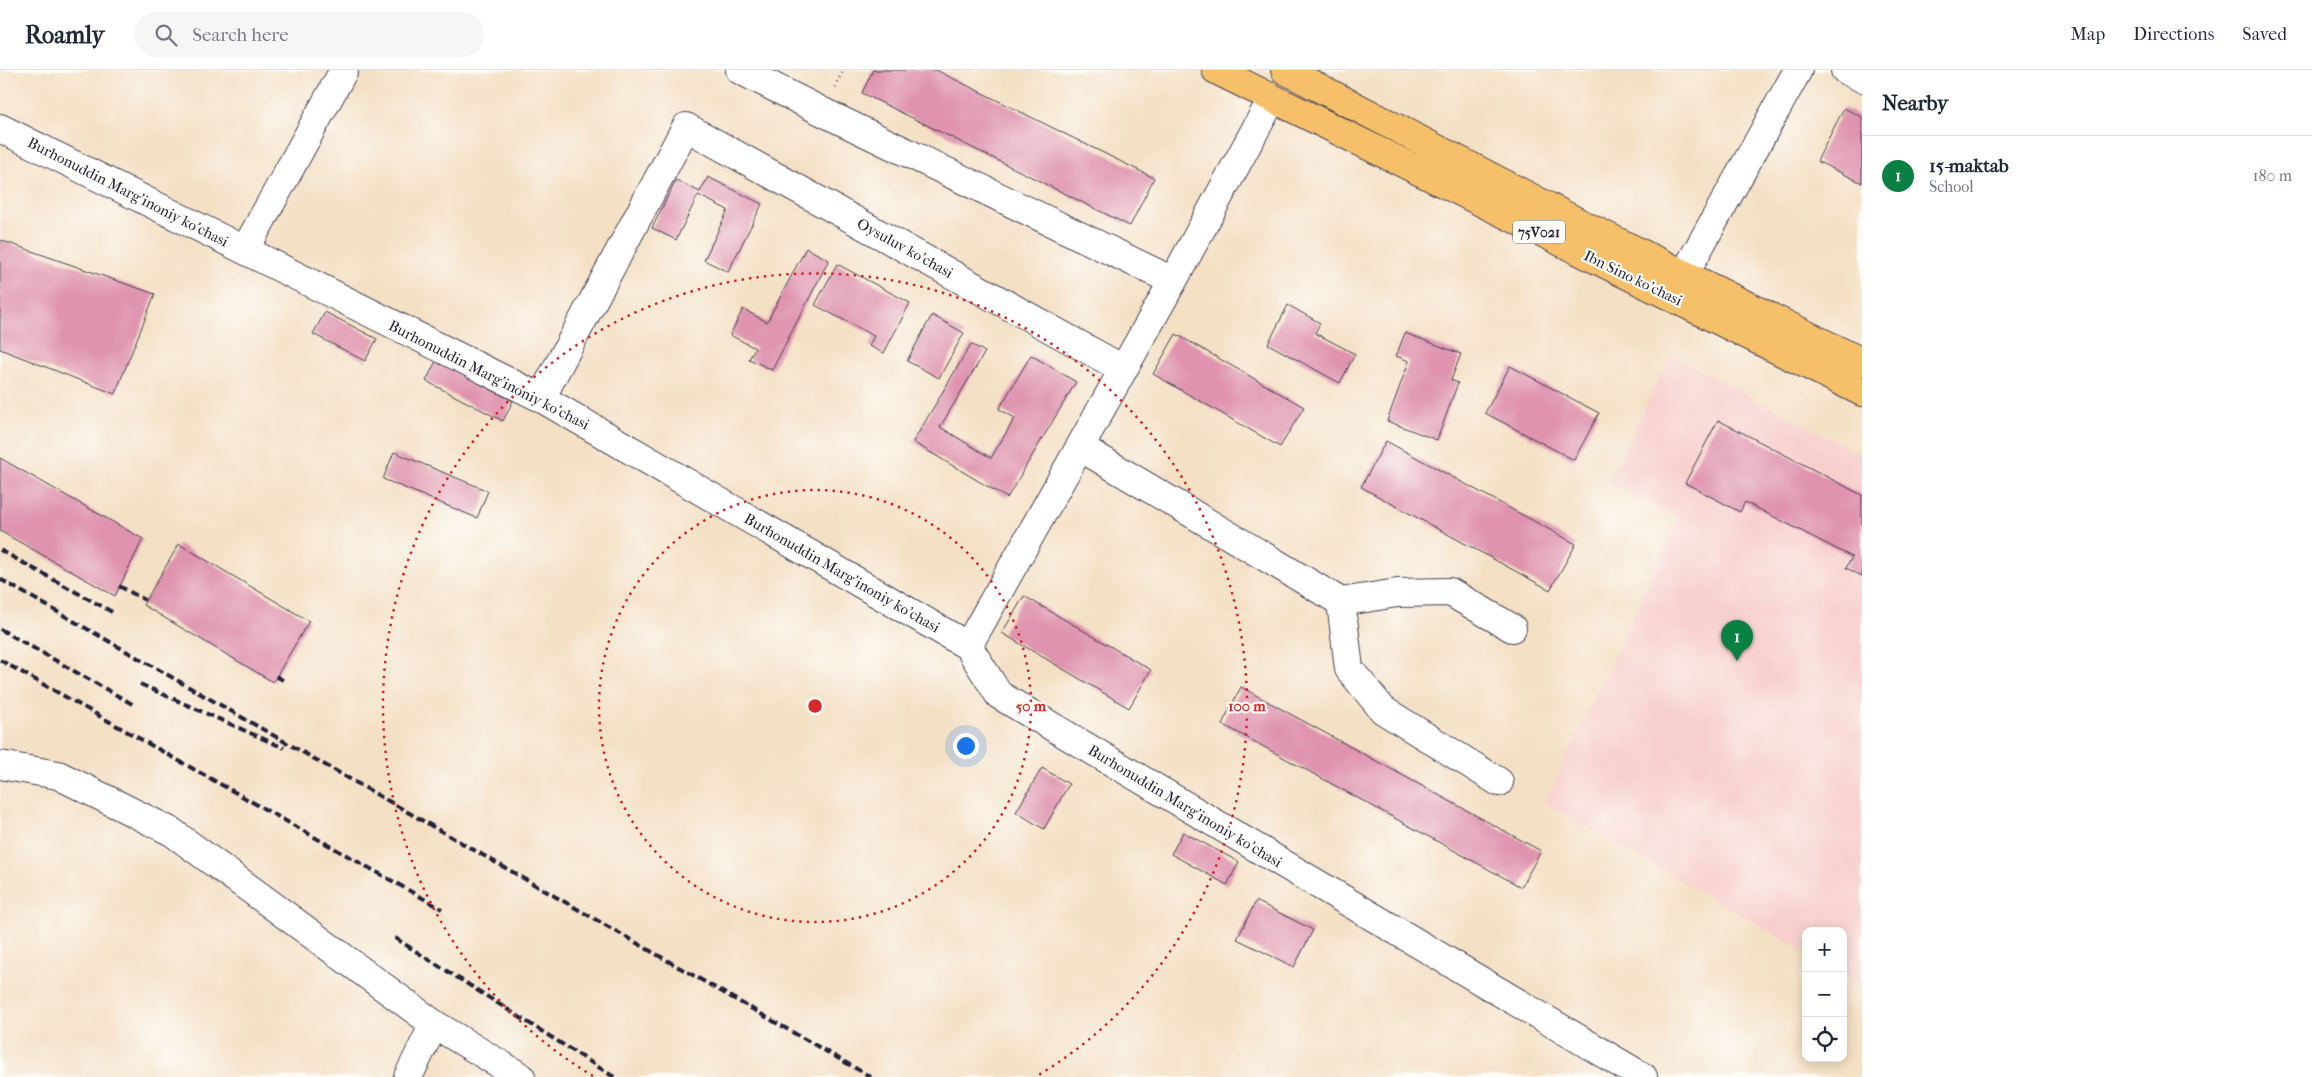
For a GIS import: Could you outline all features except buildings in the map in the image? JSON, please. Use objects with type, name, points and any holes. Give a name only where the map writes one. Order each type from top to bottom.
[{"type":"main road","name":"Ibn Sino ko'chasi","points":[[1216,70],[1862,392]]},
{"type":"main road","name":"Ibn Sino ko'chasi","points":[[1285,70],[1580,223],[1685,273],[1862,362]]},
{"type":"street","points":[[245,250],[344,70]]},
{"type":"street","points":[[740,70],[1173,281]]},
{"type":"street","points":[[1685,273],[1798,70]]},
{"type":"street","points":[[1845,70],[1862,78]]},
{"type":"street","points":[[968,646],[1173,281],[1272,99]]},
{"type":"street","name":"Oysuluv ko'chasi","points":[[540,398],[686,127],[1124,369]]},
{"type":"street","name":"Burhonuddin Marg'inoniy ko'chasi","points":[[0,128],[540,398],[968,646],[999,696],[1643,1077]]},
{"type":"street","points":[[1080,446],[1341,602],[1397,593],[1450,592],[1512,628]]},
{"type":"street","points":[[1341,602],[1349,669],[1383,710],[1498,782]]},
{"type":"street","points":[[0,765],[58,775],[172,832],[434,1024],[521,1077]]},
{"type":"street","points":[[408,1077],[434,1024]]},
{"type":"shaded area","points":[[1671,355],[1862,455],[1862,984],[1847,975],[1847,927],[1802,927],[1802,950],[1545,803],[1680,518],[1608,483]]},
{"type":"railway","points":[[0,550],[114,613]]},
{"type":"railway","points":[[0,579],[871,1077]]},
{"type":"railway","points":[[119,586],[145,600]]},
{"type":"railway","points":[[0,629],[134,705]]},
{"type":"railway","points":[[0,660],[442,909]]},
{"type":"railway","points":[[276,676],[286,682]]},
{"type":"railway","points":[[140,684],[284,748]]},
{"type":"railway","points":[[395,938],[614,1077]]},
{"type":"place","name":"15-maktab","points":[[1737,661]]}]
